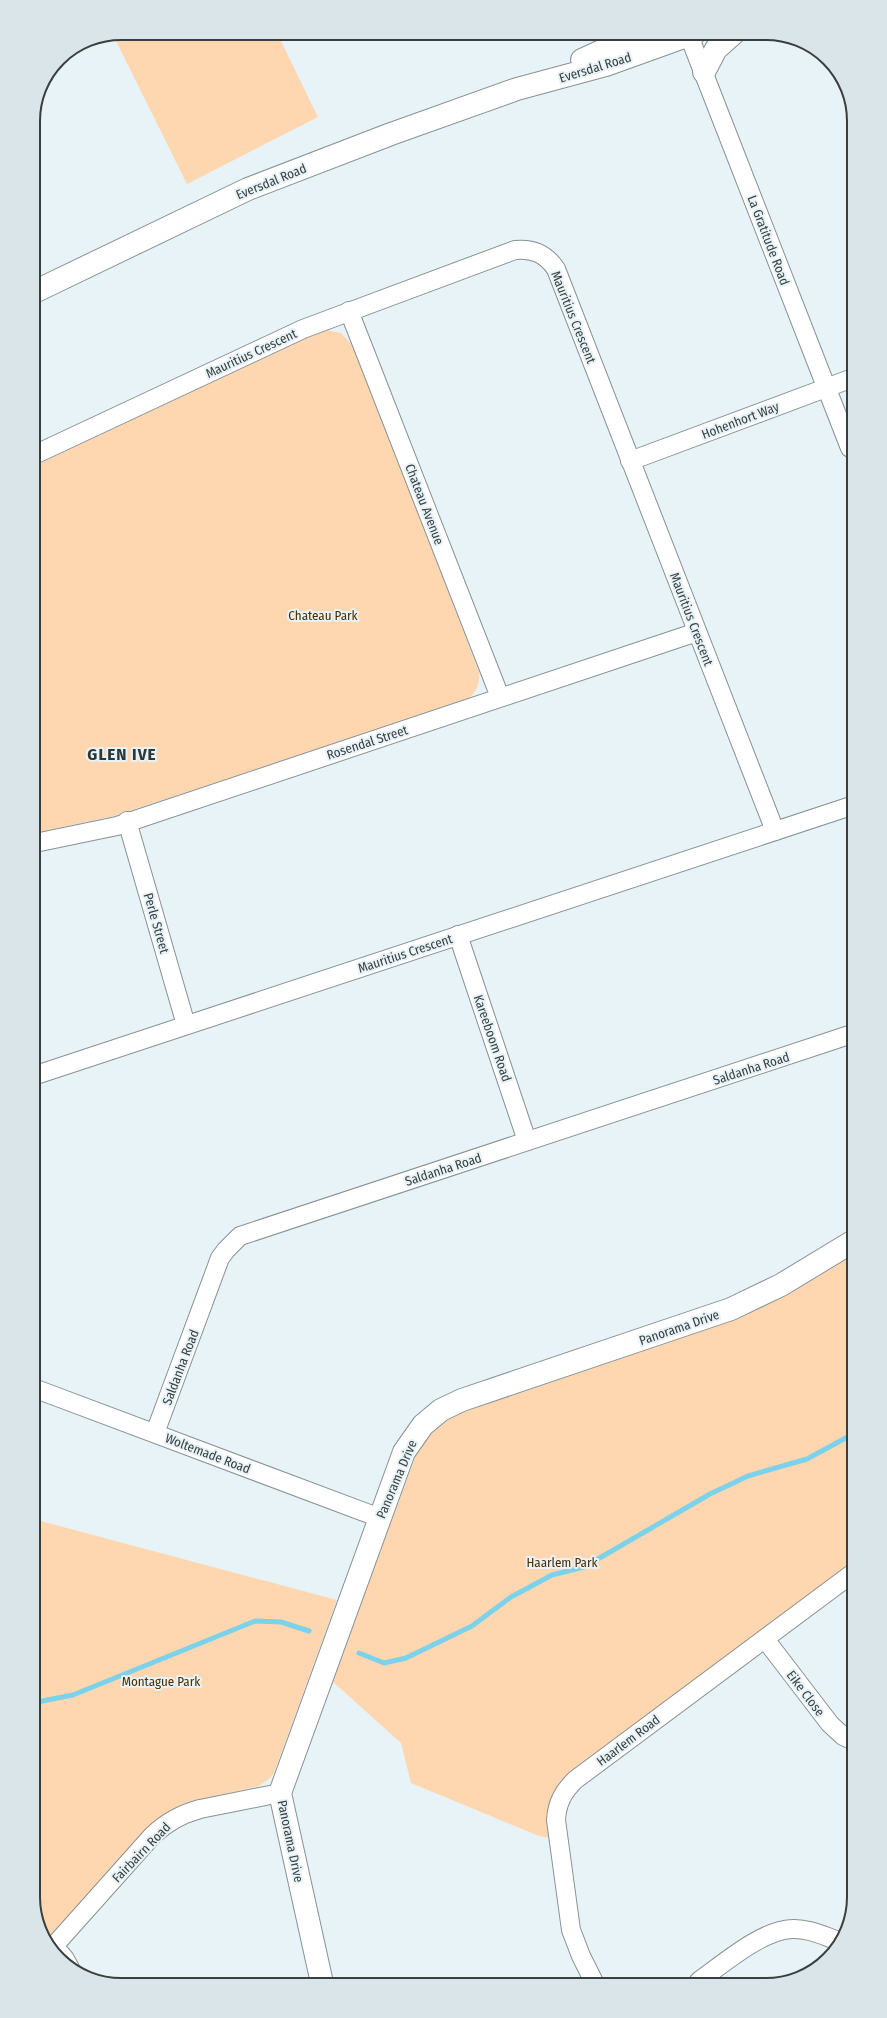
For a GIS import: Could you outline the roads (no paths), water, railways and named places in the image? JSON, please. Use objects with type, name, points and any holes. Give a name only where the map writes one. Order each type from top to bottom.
[{"type":"street","name":"Eversdal Road","points":[[517,89],[626,40]]},
{"type":"street","name":"Eversdal Road","points":[[40,289],[248,189],[391,134],[517,89],[606,65],[674,40]]},
{"type":"street","name":"La Gratitude Road","points":[[692,40],[847,440]]},
{"type":"street","points":[[704,72],[716,49],[726,40]]},
{"type":"street","name":"Mauritius Crescent","points":[[40,452],[268,344],[349,311],[515,250],[537,252],[548,259],[556,269],[775,831]]},
{"type":"street","name":"Chateau Avenue","points":[[349,311],[500,697]]},
{"type":"street","name":"Hohenhort Way","points":[[630,461],[847,380]]},
{"type":"street","name":"Rosendal Street","points":[[40,842],[117,826],[127,821],[697,632]]},
{"type":"street","name":"Mauritius Crescent","points":[[40,1074],[847,807]]},
{"type":"street","name":"Perle Street","points":[[127,821],[186,1025]]},
{"type":"street","name":"Kareeboom Road","points":[[458,935],[528,1141]]},
{"type":"street","name":"Saldanha Road","points":[[155,1434],[220,1258],[232,1242],[248,1232],[847,1036]]},
{"type":"street","name":"Panorama Drive","points":[[321,1978],[280,1793],[380,1518],[410,1442],[423,1425],[441,1410],[462,1400],[731,1309],[781,1285],[847,1245]]},
{"type":"street","name":"Woltemade Road","points":[[40,1391],[380,1518]]},
{"type":"street","name":"Haarlem Road","points":[[592,1978],[574,1941],[569,1919],[556,1820],[557,1811],[563,1794],[575,1780],[847,1578]]},
{"type":"street","name":"Eike Close","points":[[765,1639],[830,1724],[847,1738]]},
{"type":"street","name":"Fairbairn Road","points":[[56,1944],[153,1835],[168,1823],[188,1812],[280,1793]]},
{"type":"street","points":[[702,1978],[762,1938],[780,1930],[805,1930],[835,1940]]},
{"type":"waterway","points":[[359,1653],[384,1663],[406,1658],[472,1626],[511,1597],[552,1575],[584,1567],[710,1494],[748,1476],[807,1459],[847,1437]]},
{"type":"waterway","points":[[40,1701],[73,1695],[255,1621],[281,1622],[309,1631]]},
{"type":"district","name":"GLEN IVE","points":[[122,754]]},
{"type":"park label","name":"Chateau Park","points":[[323,615]]},
{"type":"park label","name":"Haarlem Park","points":[[562,1562]]},
{"type":"park label","name":"Montague Park","points":[[161,1681]]}]
